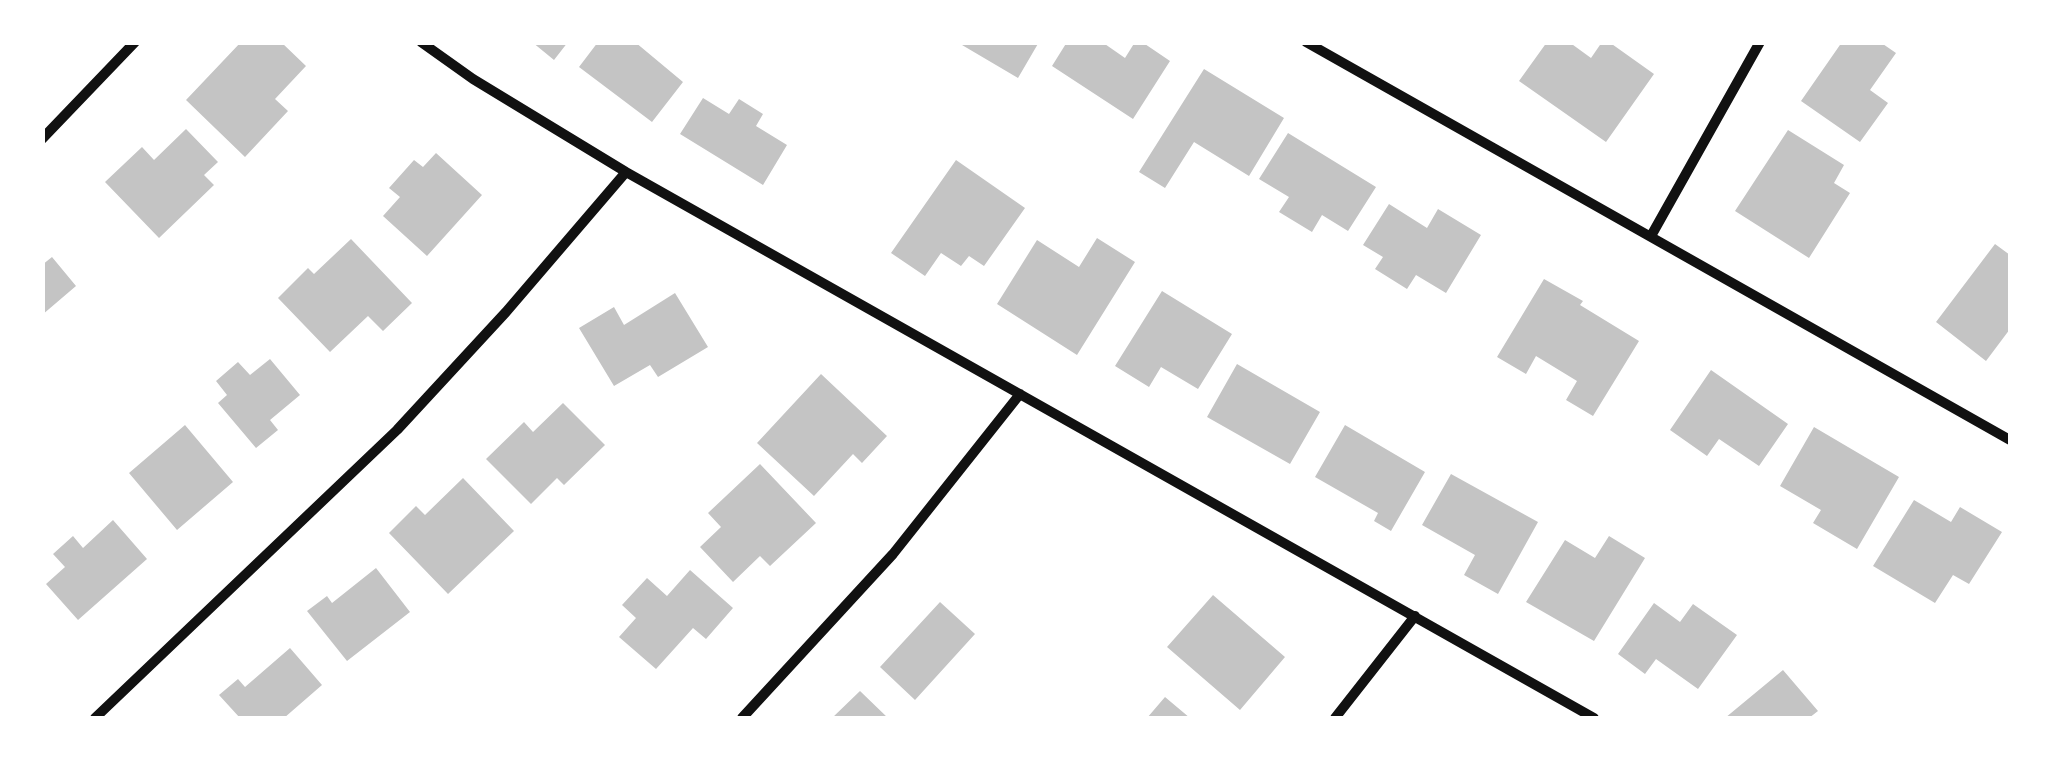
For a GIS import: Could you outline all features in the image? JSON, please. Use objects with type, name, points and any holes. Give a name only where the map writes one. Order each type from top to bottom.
[{"type":"street","points":[[42,139],[136,42]]},
{"type":"street","points":[[421,42],[473,79],[626,172],[1594,718]]},
{"type":"street","points":[[1306,42],[2010,440]]},
{"type":"street","points":[[1651,236],[1760,42]]},
{"type":"street","points":[[95,718],[396,430],[495,325],[626,172]]},
{"type":"street","points":[[742,718],[893,554],[1020,394]]},
{"type":"street","points":[[1336,718],[1414,616]]},
{"type":"building","points":[[241,42],[281,42],[306,66],[275,99],[288,111],[245,157],[186,100]]},
{"type":"building","points":[[532,42],[568,42],[554,60]]},
{"type":"building","points":[[598,42],[635,42],[683,82],[652,122],[579,67]]},
{"type":"building","points":[[1039,42],[1018,78],[962,45]]},
{"type":"building","points":[[1067,42],[1102,42],[1125,58],[1135,42],[1142,42],[1170,61],[1133,119],[1052,66]]},
{"type":"building","points":[[1547,42],[1569,42],[1591,58],[1602,42],[1609,42],[1654,74],[1606,142],[1519,81]]},
{"type":"building","points":[[1842,42],[1880,42],[1896,53],[1870,90],[1888,103],[1860,142],[1801,101]]},
{"type":"building","points":[[1204,69],[1284,118],[1249,176],[1194,142],[1165,188],[1139,172]]},
{"type":"building","points":[[703,98],[729,114],[739,99],[763,114],[756,126],[787,145],[763,185],[680,134]]},
{"type":"building","points":[[186,129],[218,162],[204,175],[214,185],[159,238],[105,182],[142,147],[154,160]]},
{"type":"building","points":[[1788,130],[1844,165],[1834,183],[1850,193],[1809,258],[1735,211]]},
{"type":"building","points":[[1288,133],[1376,187],[1348,231],[1322,215],[1312,232],[1279,212],[1289,197],[1259,179]]},
{"type":"building","points":[[436,153],[482,195],[427,256],[383,216],[400,197],[389,188],[414,160],[423,167]]},
{"type":"building","points":[[956,160],[1025,208],[984,266],[969,256],[961,266],[941,253],[925,276],[891,253]]},
{"type":"building","points":[[1389,204],[1427,228],[1438,209],[1481,235],[1446,293],[1416,275],[1407,289],[1375,269],[1383,257],[1363,245]]},
{"type":"building","points":[[1097,238],[1135,262],[1077,355],[997,304],[1037,240],[1079,267]]},
{"type":"building","points":[[351,239],[412,303],[383,331],[368,316],[330,352],[278,298],[308,268],[314,274]]},
{"type":"building","points":[[1995,244],[2010,255],[2010,329],[1986,361],[1936,322]]},
{"type":"building","points":[[52,257],[76,286],[42,315],[42,265]]},
{"type":"building","points":[[1544,279],[1639,341],[1593,416],[1566,400],[1577,381],[1536,356],[1526,374],[1497,357]]},
{"type":"building","points":[[1162,291],[1232,334],[1198,389],[1161,367],[1149,387],[1115,366]]},
{"type":"building","points":[[675,293],[708,347],[658,377],[650,365],[614,386],[579,328],[614,307],[624,325]]},
{"type":"building","points":[[270,359],[300,395],[270,420],[278,430],[256,448],[218,403],[227,395],[216,381],[238,362],[250,375]]},
{"type":"building","points":[[1237,364],[1320,412],[1290,464],[1207,417]]},
{"type":"building","points":[[1711,370],[1788,424],[1759,466],[1719,439],[1707,456],[1670,430]]},
{"type":"building","points":[[821,374],[887,436],[862,463],[853,454],[814,496],[757,443]]},
{"type":"building","points":[[563,403],[605,445],[564,485],[557,478],[531,504],[486,459],[524,422],[533,432]]},
{"type":"building","points":[[185,425],[233,482],[177,530],[129,473]]},
{"type":"building","points":[[1345,425],[1425,472],[1391,531],[1374,521],[1378,513],[1315,477]]},
{"type":"building","points":[[1814,427],[1899,477],[1857,549],[1813,523],[1821,510],[1780,486]]},
{"type":"building","points":[[760,464],[816,523],[770,566],[760,556],[733,582],[700,547],[721,527],[708,513]]},
{"type":"building","points":[[1451,474],[1538,522],[1498,594],[1464,575],[1475,555],[1422,525]]},
{"type":"building","points":[[463,478],[514,531],[448,594],[389,533],[416,506],[425,515]]},
{"type":"building","points":[[1914,500],[1951,522],[1960,507],[2002,532],[1969,584],[1953,575],[1935,603],[1873,566]]},
{"type":"building","points":[[113,520],[147,559],[78,620],[46,584],[65,567],[53,554],[73,536],[83,548]]},
{"type":"building","points":[[1609,536],[1645,558],[1594,641],[1526,602],[1565,540],[1595,558]]},
{"type":"building","points":[[376,568],[410,612],[347,661],[307,611],[327,596],[332,603]]},
{"type":"building","points":[[690,570],[733,608],[706,639],[693,628],[656,669],[619,637],[636,618],[622,605],[647,578],[667,596]]},
{"type":"building","points":[[1213,595],[1285,657],[1240,710],[1167,647]]},
{"type":"building","points":[[940,602],[975,634],[915,700],[880,667]]},
{"type":"building","points":[[1654,603],[1680,622],[1693,604],[1737,635],[1698,689],[1656,659],[1645,674],[1618,654]]},
{"type":"building","points":[[290,648],[322,685],[284,718],[240,718],[219,695],[238,679],[245,687]]},
{"type":"building","points":[[1783,670],[1818,711],[1809,718],[1725,718]]},
{"type":"building","points":[[860,691],[888,718],[832,718]]},
{"type":"building","points":[[1165,697],[1190,718],[1147,718]]}]
